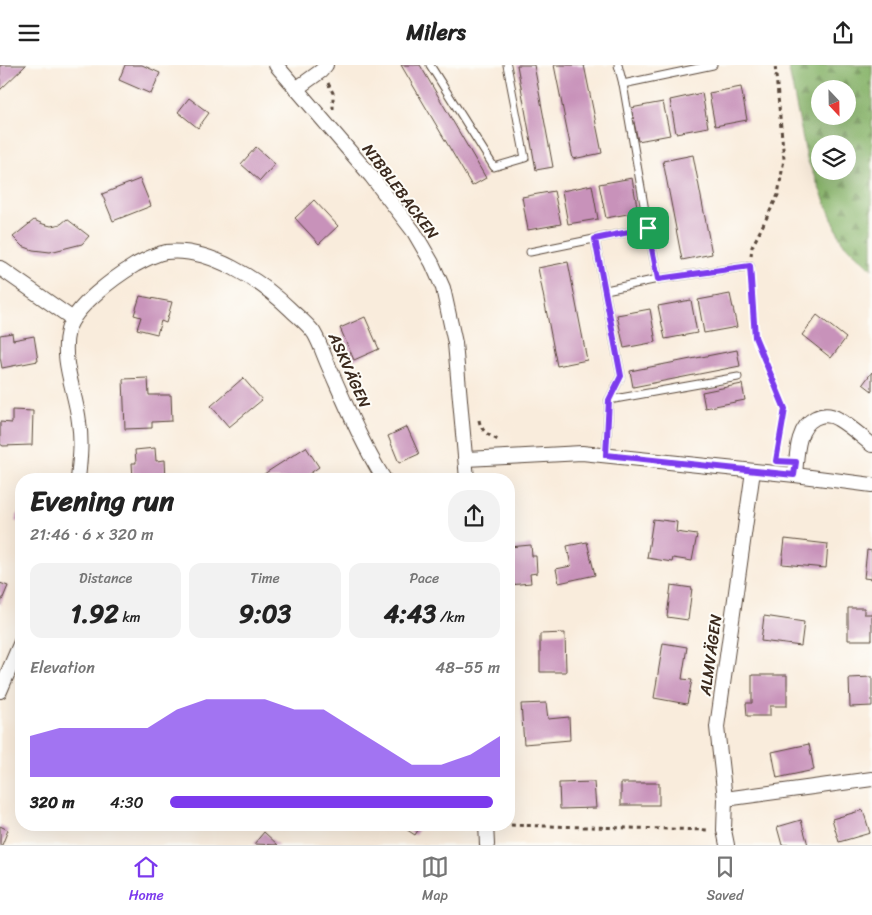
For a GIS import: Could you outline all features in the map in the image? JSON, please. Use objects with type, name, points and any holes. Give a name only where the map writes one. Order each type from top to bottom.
[{"type":"street","name":"NIBBLEBACKEN","points":[[276,65],[376,183],[414,232],[432,263],[443,288],[455,343],[467,473]]},
{"type":"street","points":[[296,89],[324,68]]},
{"type":"street","name":"ASKVÄGEN","points":[[79,473],[81,449],[79,421],[66,357],[66,338],[69,327],[78,311],[116,277],[144,260],[165,252],[202,255],[218,260],[251,278],[280,299],[313,331],[352,417],[380,473]]},
{"type":"street","points":[[0,268],[73,319]]},
{"type":"street","points":[[795,468],[797,449],[803,429],[811,420],[820,416],[827,415],[837,418],[872,445]]},
{"type":"street","points":[[466,459],[582,453],[753,471],[776,467],[795,468],[872,485]]},
{"type":"street","name":"ALMVÄGEN","points":[[727,845],[724,830],[725,799],[717,727],[753,471]]},
{"type":"street","points":[[0,691],[15,656]]},
{"type":"street","points":[[725,799],[773,794],[872,779]]},
{"type":"street","points":[[486,831],[487,845]]},
{"type":"lane","points":[[430,65],[494,167],[525,158],[507,65]]},
{"type":"lane","points":[[618,65],[658,279]]},
{"type":"lane","points":[[623,84],[672,69],[713,65]]},
{"type":"lane","points":[[530,252],[648,228]]},
{"type":"lane","points":[[595,239],[621,376],[609,400],[606,455]]},
{"type":"lane","points":[[606,290],[658,279],[750,266]]},
{"type":"lane","points":[[609,400],[738,377]]},
{"type":"path","points":[[775,65],[784,159],[778,195],[752,247],[750,266],[755,337],[785,409],[776,467],[795,468]]},
{"type":"path","points":[[324,68],[333,93],[333,113]]},
{"type":"path","points":[[478,418],[480,426],[488,435],[506,444]]},
{"type":"path","points":[[515,825],[724,830]]},
{"type":"green space","points":[[788,65],[872,65],[872,269],[842,242],[816,180],[856,180],[856,135],[811,135],[811,168],[807,159]]},
{"type":"building","points":[[0,65],[26,65],[0,90]]},
{"type":"building","points":[[125,65],[142,65],[160,73],[151,94],[119,80]]},
{"type":"building","points":[[401,65],[420,65],[486,178],[472,186]]},
{"type":"building","points":[[517,65],[534,65],[553,167],[536,170]]},
{"type":"building","points":[[554,65],[584,65],[602,153],[573,159]]},
{"type":"building","points":[[741,87],[747,120],[715,126],[709,93]]},
{"type":"building","points":[[702,93],[708,127],[676,133],[670,100]]},
{"type":"building","points":[[189,98],[209,113],[198,128],[178,112]]},
{"type":"building","points":[[663,102],[670,135],[638,141],[631,108]]},
{"type":"building","points":[[256,147],[275,164],[260,181],[241,164]]},
{"type":"building","points":[[693,155],[712,254],[682,260],[663,161]]},
{"type":"building","points":[[632,178],[638,212],[606,218],[599,184]]},
{"type":"building","points":[[140,179],[151,206],[113,221],[102,194]]},
{"type":"building","points":[[592,185],[598,219],[568,224],[562,191]]},
{"type":"building","points":[[554,191],[561,224],[528,230],[522,197]]},
{"type":"building","points":[[314,200],[338,226],[319,244],[295,218]]},
{"type":"building","points":[[67,219],[89,236],[82,244],[50,252],[33,250],[22,246],[13,237],[34,220],[51,226],[61,224]]},
{"type":"building","points":[[568,262],[587,360],[557,366],[538,268]]},
{"type":"building","points":[[730,294],[737,327],[704,333],[698,300]]},
{"type":"building","points":[[140,296],[172,302],[166,323],[161,321],[157,334],[137,329],[141,317],[134,315]]},
{"type":"building","points":[[691,300],[697,333],[665,339],[658,306]]},
{"type":"building","points":[[650,309],[656,342],[624,348],[617,315]]},
{"type":"building","points":[[817,315],[846,338],[831,358],[802,335]]},
{"type":"building","points":[[365,317],[379,349],[354,360],[340,328]]},
{"type":"building","points":[[12,333],[13,340],[34,336],[38,361],[2,368],[0,335]]},
{"type":"building","points":[[737,350],[740,366],[633,387],[630,371]]},
{"type":"building","points":[[872,372],[872,391],[863,384]]},
{"type":"building","points":[[148,378],[149,395],[171,395],[172,421],[152,422],[152,428],[125,429],[123,379]]},
{"type":"building","points":[[243,378],[262,400],[229,427],[211,406]]},
{"type":"building","points":[[742,384],[745,400],[705,408],[702,392]]},
{"type":"building","points":[[12,410],[33,411],[32,445],[3,446],[0,444],[0,422],[12,423]]},
{"type":"building","points":[[407,427],[419,454],[399,463],[388,436]]},
{"type":"building","points":[[306,447],[319,467],[310,473],[266,473]]},
{"type":"building","points":[[155,448],[156,461],[165,460],[166,473],[133,473],[132,463],[136,463],[135,450]]},
{"type":"building","points":[[653,519],[677,522],[676,532],[697,535],[692,561],[673,558],[672,562],[647,558]]},
{"type":"building","points":[[785,539],[828,544],[826,568],[782,564]]},
{"type":"building","points":[[587,542],[595,575],[559,583],[556,569],[571,566],[567,546]]},
{"type":"building","points":[[531,545],[532,556],[536,556],[537,573],[530,574],[531,583],[515,584],[515,546]]},
{"type":"building","points":[[867,550],[872,551],[872,579],[864,578]]},
{"type":"building","points":[[0,583],[8,586],[0,605]]},
{"type":"building","points":[[671,585],[692,588],[688,620],[667,617]]},
{"type":"building","points":[[848,608],[864,608],[864,614],[872,614],[872,640],[848,640]]},
{"type":"building","points":[[764,616],[804,622],[801,646],[761,641]]},
{"type":"building","points":[[565,633],[566,672],[540,672],[540,634]]},
{"type":"building","points":[[663,643],[687,647],[682,679],[692,680],[687,704],[654,698]]},
{"type":"building","points":[[752,675],[787,675],[787,706],[770,706],[770,716],[747,716],[746,703],[752,703]]},
{"type":"building","points":[[872,677],[872,706],[850,707],[849,678]]},
{"type":"building","points":[[546,703],[548,719],[569,717],[570,740],[524,744],[521,704]]},
{"type":"building","points":[[809,744],[814,770],[777,778],[772,752]]},
{"type":"building","points":[[594,782],[596,808],[560,809],[559,783]]},
{"type":"building","points":[[621,783],[659,783],[659,805],[621,805]]},
{"type":"building","points":[[863,810],[870,833],[839,842],[832,819]]},
{"type":"building","points":[[801,820],[808,845],[782,845],[777,827]]},
{"type":"building","points":[[0,826],[8,830],[2,845],[0,845]]},
{"type":"building","points":[[409,831],[418,831],[415,835]]},
{"type":"building","points":[[264,832],[278,845],[254,844]]},
{"type":"route","points":[[648,228],[658,279],[750,266],[755,337],[785,409],[776,461],[796,462],[794,475],[606,455],[609,400],[621,376],[595,239],[648,228]]}]
